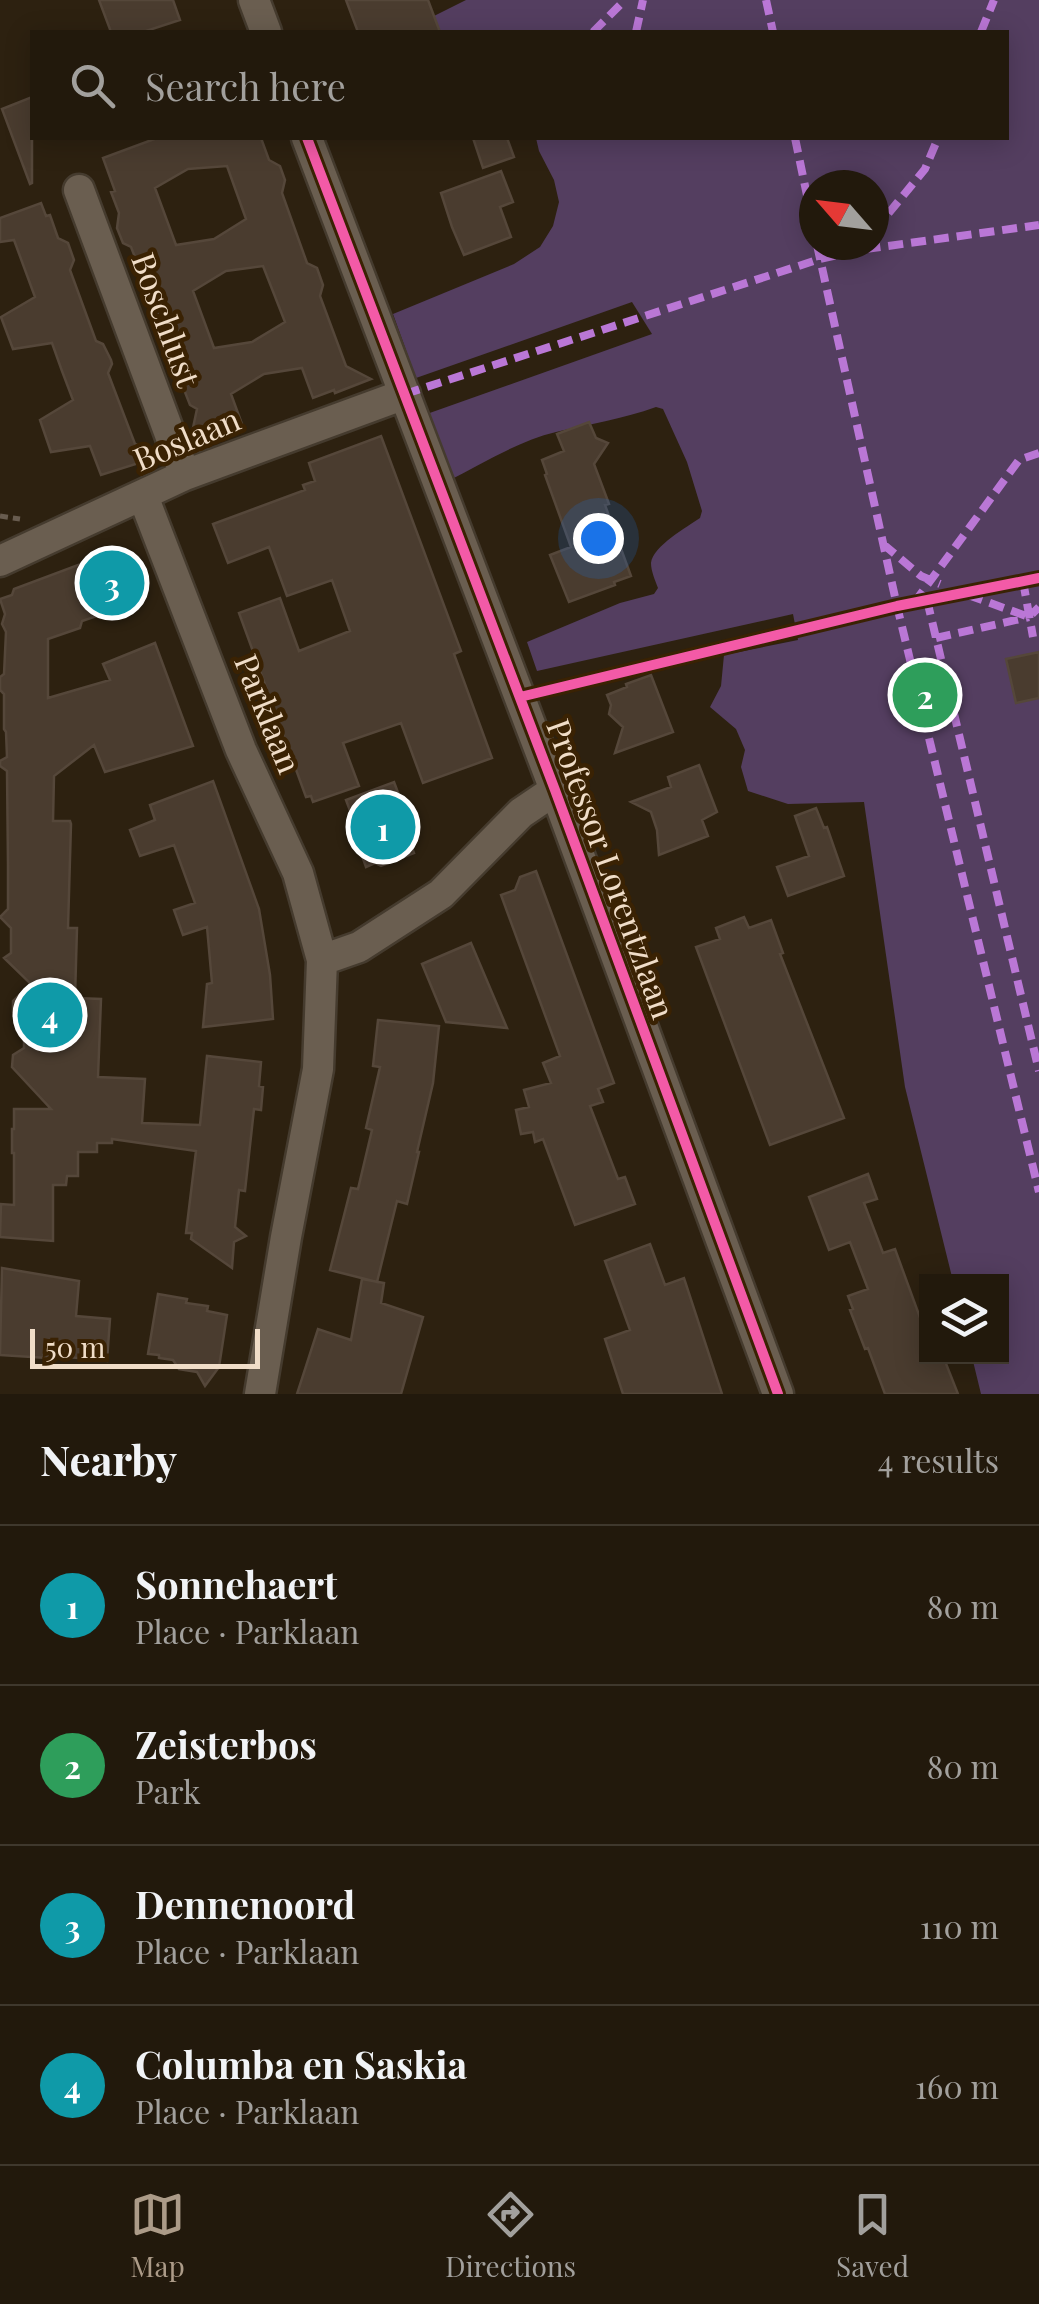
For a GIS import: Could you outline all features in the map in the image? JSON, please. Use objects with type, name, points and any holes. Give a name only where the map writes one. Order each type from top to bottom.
[{"type":"street","points":[[254,0],[265,30]]},
{"type":"street","name":"Professor Lorentzlaan","points":[[308,140],[555,790],[778,1394]]},
{"type":"street","name":"Boschlust","points":[[79,190],[185,475]]},
{"type":"street","name":"Boslaan","points":[[0,561],[185,475],[405,394]]},
{"type":"street","name":"Parklaan","points":[[144,496],[241,750],[298,874],[322,960],[318,1068],[260,1394]]},
{"type":"street","points":[[322,960],[359,947],[441,894],[521,813],[555,790]]},
{"type":"shaded area","points":[[466,0],[1039,0],[1039,1394],[981,1394],[974,1364],[1009,1364],[1009,1274],[951,1274],[905,1087],[864,802],[788,804],[748,791],[741,767],[745,750],[736,729],[710,707],[721,686],[724,655],[798,640],[793,614],[537,671],[527,642],[620,603],[654,594],[658,588],[651,566],[653,557],[671,538],[700,518],[702,511],[687,462],[663,409],[656,407],[542,436],[448,481],[424,415],[652,334],[632,302],[416,378],[393,314],[514,264],[540,247],[553,226],[559,202],[536,140],[1009,140],[1009,30],[406,30]]},
{"type":"building","points":[[99,0],[173,0],[180,20],[149,30],[110,30]]},
{"type":"building","points":[[346,0],[428,0],[439,30],[357,30]]},
{"type":"building","points":[[30,98],[30,184],[2,109]]},
{"type":"building","points":[[152,140],[262,140],[269,160],[280,166],[285,180],[282,193],[307,263],[317,268],[323,285],[320,296],[346,366],[371,379],[313,398],[302,368],[264,374],[231,394],[242,424],[194,444],[191,437],[197,409],[190,405],[169,351],[161,345],[154,327],[157,318],[151,298],[131,247],[123,243],[117,228],[119,213],[111,192],[115,191],[103,158]],"holes":[[[227,166],[246,219],[214,239],[176,245],[155,188],[188,169]],[[263,266],[285,322],[252,342],[214,348],[193,291],[226,271]]]},
{"type":"building","points":[[474,140],[508,140],[514,157],[483,168]]},
{"type":"building","points":[[501,171],[513,202],[500,207],[511,237],[464,255],[441,193]]},
{"type":"building","points":[[41,203],[58,238],[68,243],[74,260],[70,270],[96,341],[103,344],[111,360],[108,373],[135,444],[158,457],[101,475],[90,446],[51,452],[40,420],[73,400],[52,343],[13,349],[1,317],[35,297],[14,240],[0,242],[0,218]]},
{"type":"building","points":[[589,422],[596,438],[608,443],[594,464],[631,576],[569,602],[550,555],[571,547],[542,460],[564,451],[557,434]]},
{"type":"building","points":[[381,436],[461,651],[454,654],[492,758],[423,783],[401,723],[343,743],[359,786],[313,802],[311,796],[306,797],[239,613],[280,598],[299,651],[350,631],[332,580],[287,596],[269,547],[228,563],[213,524],[305,490],[303,485],[315,481],[309,463]]},
{"type":"building","points":[[118,550],[138,602],[82,621],[80,628],[48,639],[48,698],[110,680],[103,664],[155,643],[193,746],[105,772],[94,745],[54,776],[53,821],[71,824],[68,928],[77,928],[75,998],[101,999],[98,1077],[145,1079],[142,1123],[200,1125],[207,1056],[261,1062],[261,1110],[254,1109],[245,1191],[239,1190],[235,1227],[246,1236],[234,1242],[232,1268],[191,1239],[192,1233],[186,1233],[196,1151],[112,1139],[112,1143],[97,1143],[97,1152],[78,1152],[78,1176],[67,1176],[66,1185],[53,1185],[53,1241],[0,1237],[1,1204],[14,1205],[14,1109],[51,1109],[12,1067],[13,1055],[24,1048],[24,1024],[13,1012],[13,1001],[31,984],[4,958],[11,953],[11,928],[0,917],[8,909],[8,865],[7,771],[0,766],[0,761],[7,757],[4,694],[0,690],[6,632],[0,599],[12,595],[14,589]]},
{"type":"building","points":[[1039,652],[1039,698],[1016,703],[1006,659]]},
{"type":"building","points":[[651,675],[673,732],[615,753],[623,727],[609,714],[607,695]]},
{"type":"building","points":[[699,765],[717,812],[702,820],[708,836],[659,855],[651,812],[631,802],[671,787],[668,777]]},
{"type":"building","points":[[213,781],[259,909],[273,1019],[203,1027],[207,984],[212,983],[207,927],[183,935],[174,910],[195,903],[174,845],[140,856],[130,830],[155,820],[150,805]]},
{"type":"building","points":[[394,782],[414,835],[408,837],[414,853],[381,866],[375,863],[366,867],[346,800]]},
{"type":"building","points":[[816,808],[844,876],[788,896],[777,867],[809,856],[795,816]]},
{"type":"building","points":[[536,871],[614,1083],[598,1089],[603,1102],[590,1106],[618,1179],[625,1177],[635,1204],[575,1225],[543,1139],[535,1142],[533,1132],[521,1134],[516,1110],[529,1107],[524,1090],[551,1083],[543,1063],[560,1056],[501,895],[515,890],[520,877]]},
{"type":"building","points":[[744,917],[749,928],[771,920],[783,953],[780,954],[844,1118],[770,1145],[696,947],[720,939],[716,928]]},
{"type":"building","points":[[471,943],[507,1028],[446,1022],[422,964]]},
{"type":"building","points":[[378,1020],[439,1026],[433,1083],[407,1204],[397,1201],[377,1282],[330,1270],[351,1188],[358,1189],[372,1130],[366,1128],[380,1067],[373,1066]]},
{"type":"building","points":[[868,1174],[877,1199],[864,1203],[883,1253],[895,1249],[919,1315],[919,1364],[946,1364],[958,1394],[885,1394],[850,1310],[853,1309],[848,1296],[868,1289],[850,1242],[829,1250],[809,1197]]},
{"type":"building","points":[[650,1244],[665,1285],[684,1278],[722,1394],[623,1394],[605,1339],[630,1330],[605,1261]]},
{"type":"building","points":[[2,1268],[79,1281],[76,1316],[110,1319],[107,1361],[0,1355]]},
{"type":"building","points":[[362,1279],[384,1283],[381,1303],[423,1317],[401,1394],[297,1394],[318,1329],[351,1340]]},
{"type":"building","points":[[158,1294],[187,1299],[186,1303],[208,1306],[207,1311],[227,1315],[219,1367],[205,1386],[197,1372],[179,1369],[173,1360],[148,1354]]},
{"type":"marked path","points":[[595,30],[625,0]]},
{"type":"marked path","points":[[636,30],[643,0]]},
{"type":"marked path","points":[[766,0],[773,30]]},
{"type":"marked path","points":[[982,30],[994,0]]},
{"type":"marked path","points":[[795,140],[802,170]]},
{"type":"marked path","points":[[889,213],[925,169],[937,140]]},
{"type":"marked path","points":[[405,394],[820,259],[1039,225]]},
{"type":"marked path","points":[[820,260],[897,606],[1039,1192]]},
{"type":"marked path","points":[[914,603],[1019,460],[1039,453]]},
{"type":"marked path","points":[[883,544],[921,576],[940,584]]},
{"type":"marked path","points":[[1023,581],[1033,637]]},
{"type":"marked path","points":[[968,595],[1029,617],[1039,607]]},
{"type":"marked path","points":[[927,600],[1039,1071]]},
{"type":"marked path","points":[[936,638],[1029,617]]},
{"type":"cycle path","points":[[308,140],[555,790],[778,1394]]},
{"type":"cycle path","points":[[520,697],[897,606],[1039,578]]},
{"type":"place","name":"Dennenoord","points":[[112,583]]},
{"type":"place","name":"Zeisterbos","points":[[925,695]]},
{"type":"place","name":"Sonnehaert","points":[[383,827]]},
{"type":"place","name":"Columba en Saskia","points":[[50,1015]]}]
